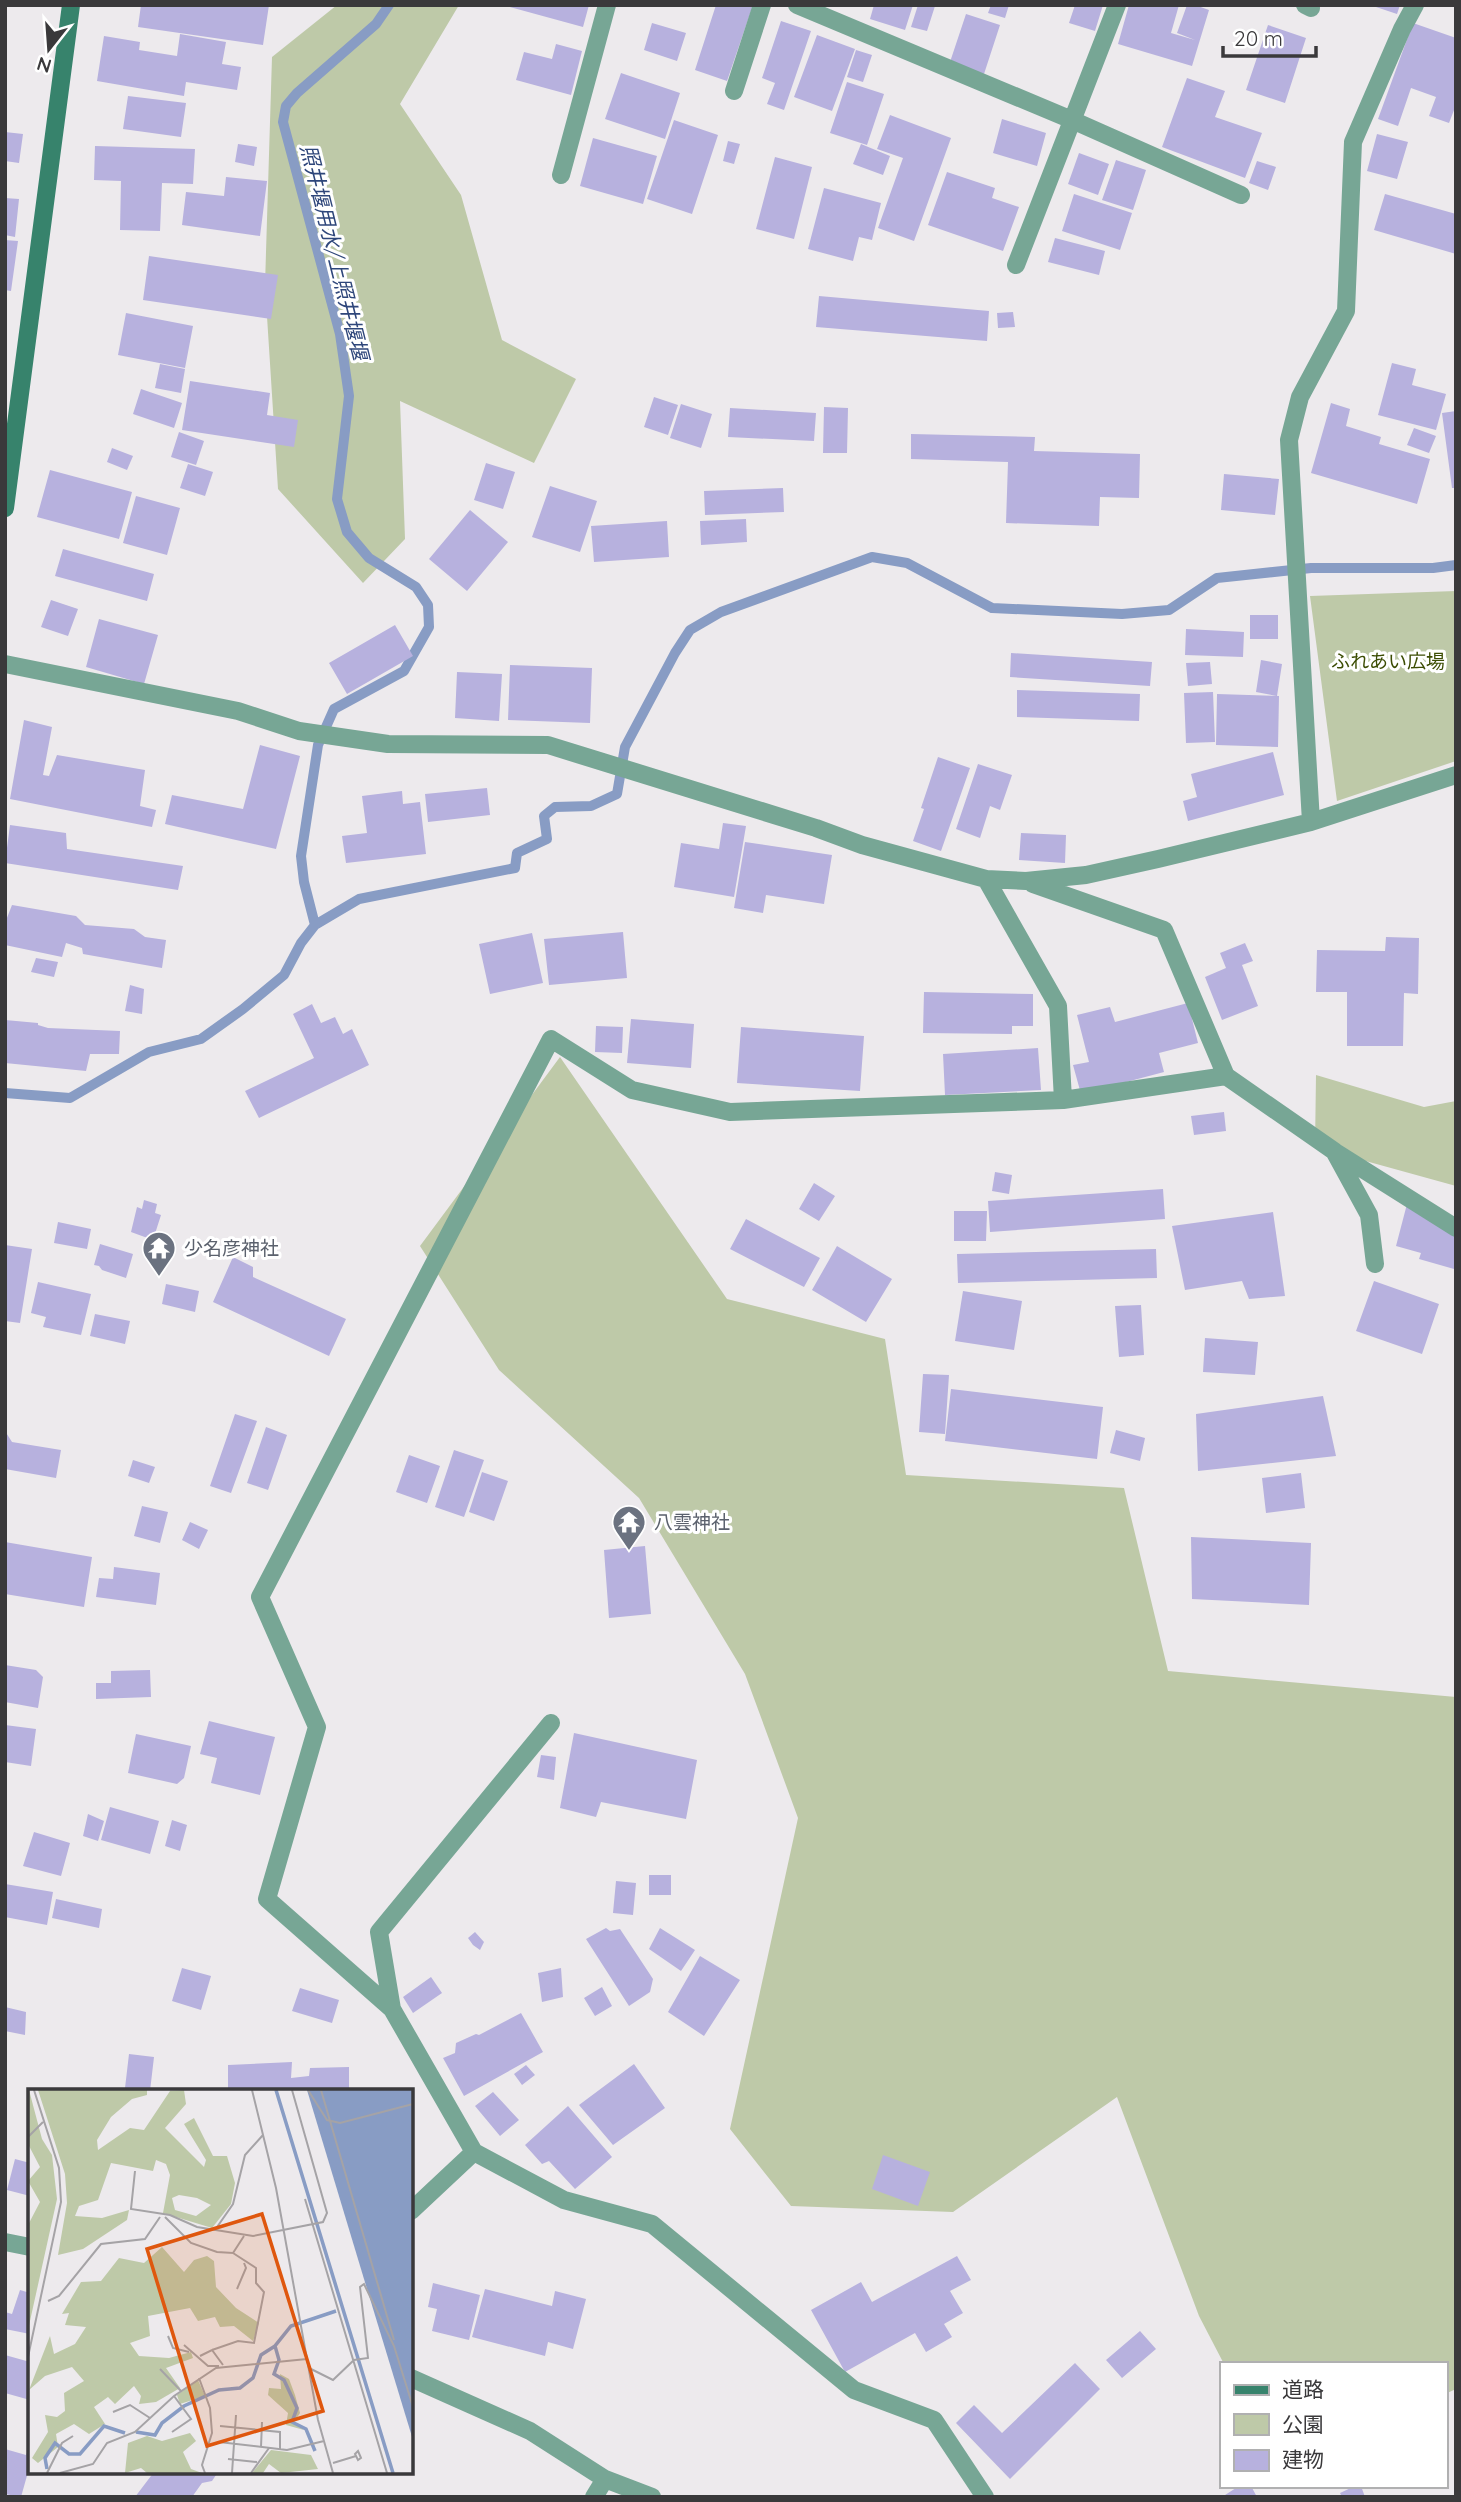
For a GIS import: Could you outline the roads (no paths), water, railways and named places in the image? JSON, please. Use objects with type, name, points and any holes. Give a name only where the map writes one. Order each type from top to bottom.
[{"type":"main road","points":[[5,508],[71,5]]},
{"type":"street","points":[[561,175],[607,5]]},
{"type":"street","points":[[734,91],[762,5]]},
{"type":"street","points":[[797,5],[1241,194]]},
{"type":"street","points":[[1016,265],[1116,5]]},
{"type":"street","points":[[1311,822],[1289,440],[1300,397],[1346,311],[1353,142],[1415,5]]},
{"type":"street","points":[[5,664],[238,711],[312,733],[388,744],[548,745],[816,828],[862,845],[986,879],[1027,881],[1086,875],[1311,822],[1456,775]]},
{"type":"street","points":[[986,879],[1058,1006],[1063,1100]]},
{"type":"street","points":[[1027,881],[1164,930],[1226,1076],[1334,1151],[1456,1228]]},
{"type":"street","points":[[985,2497],[934,2420],[854,2390],[652,2224],[565,2200],[474,2152],[392,2010],[267,1899],[317,1727],[260,1597],[551,1040],[632,1090],[730,1112],[1063,1100],[1226,1076]]},
{"type":"street","points":[[1334,1151],[1369,1215],[1375,1264]]},
{"type":"street","points":[[392,2010],[379,1931],[551,1723]]},
{"type":"street","points":[[413,2209],[474,2152]]},
{"type":"street","points":[[5,2242],[28,2247]]},
{"type":"street","points":[[413,2379],[530,2431],[605,2479],[652,2497]]},
{"type":"street","points":[[594,2497],[605,2479]]},
{"type":"waterway","name":"照井堰用水/上照井堰堰","points":[[5,1093],[70,1098],[149,1052],[201,1039],[284,975],[301,943],[315,925],[304,882],[301,856],[318,745],[334,709],[404,671],[429,627],[428,605],[416,587],[369,558],[347,532],[337,499],[349,396],[340,334],[283,122],[286,106],[297,93],[376,24],[389,5]]},
{"type":"waterway","points":[[315,925],[359,899],[515,868],[517,853],[547,839],[544,816],[555,807],[591,806],[617,794],[625,747],[690,630],[721,612],[872,557],[907,563],[992,608],[1122,614],[1169,610],[1217,578],[1311,568],[1433,568],[1456,565]]},
{"type":"place","name":"少名彦神社","points":[[159,1278]]},
{"type":"place","name":"八雲神社","points":[[629,1552]]},
{"type":"park label","name":"ふれあい広場","points":[[1388,661]]}]
